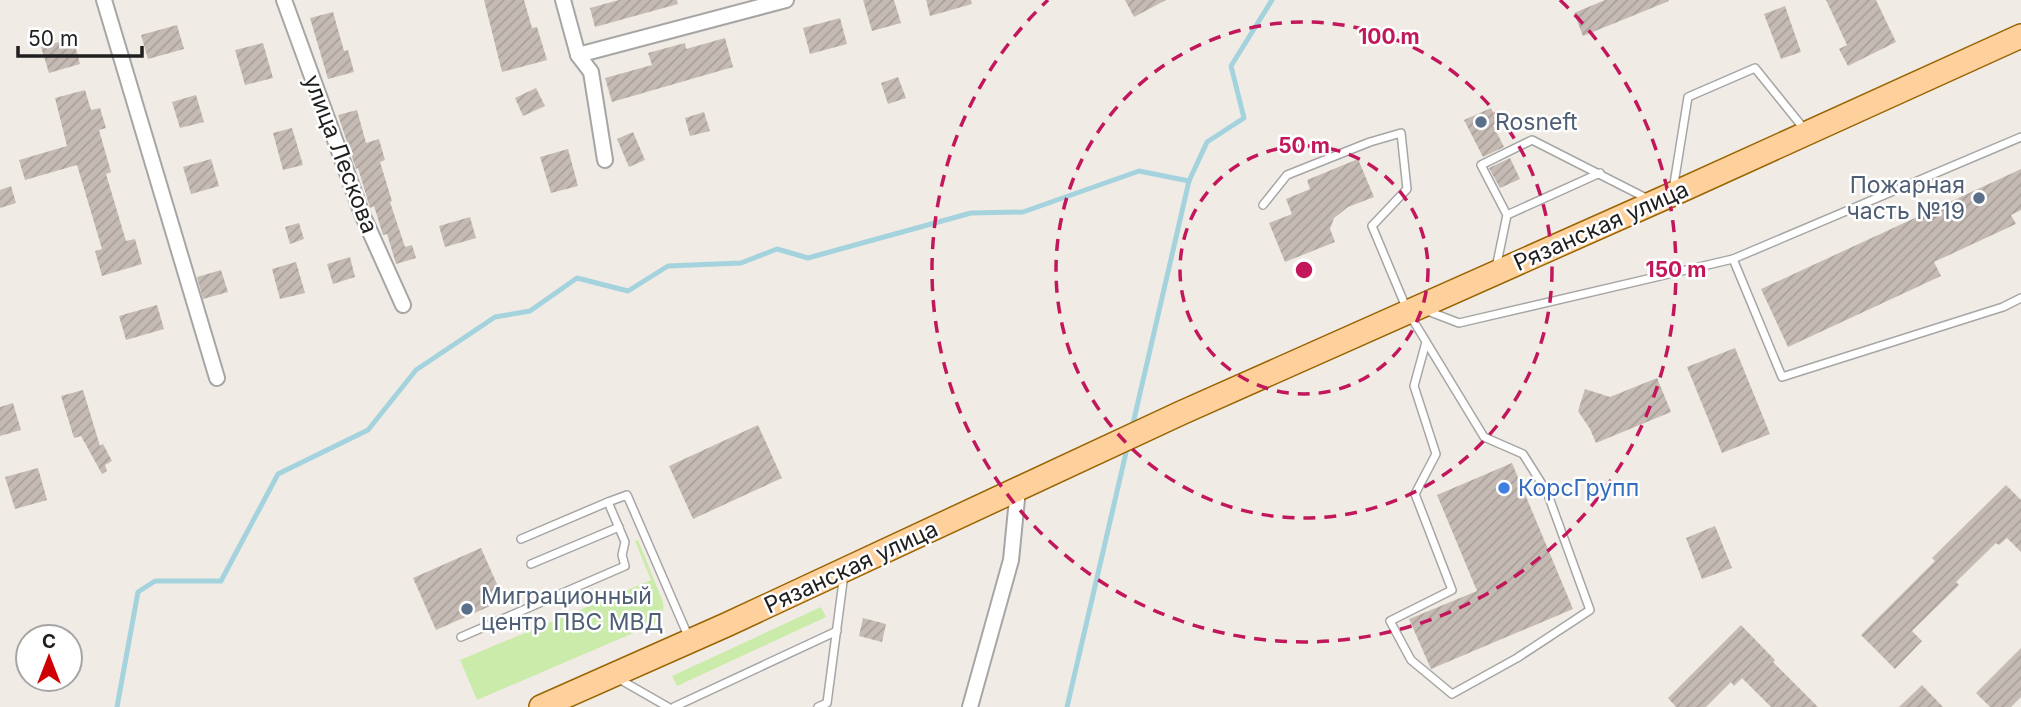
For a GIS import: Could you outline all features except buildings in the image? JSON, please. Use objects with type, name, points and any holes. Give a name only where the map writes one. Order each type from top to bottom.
[{"type":"main road","name":"Рязанская улица","points":[[541,707],[575,696],[612,675],[690,642],[1158,423],[2021,36]]},
{"type":"street","points":[[104,0],[217,378]]},
{"type":"street","name":"улица Лескова","points":[[284,0],[362,214],[402,305]]},
{"type":"street","points":[[563,0],[579,55],[591,72],[605,160]]},
{"type":"street","points":[[579,55],[786,0]]},
{"type":"street","points":[[970,707],[1011,559],[1018,489]]},
{"type":"lane","points":[[1496,272],[1507,215],[1481,165],[1532,140],[1600,173],[1663,198],[1688,97],[1755,68],[1807,133]]},
{"type":"lane","points":[[1263,205],[1287,175],[1370,142],[1401,133],[1407,189],[1372,226],[1413,309],[1426,342],[1484,437],[1522,454],[1547,492],[1590,610],[1517,658],[1452,694],[1411,660],[1390,621],[1452,590],[1415,494],[1436,454],[1414,386],[1426,342]]},
{"type":"lane","points":[[1413,309],[1459,323],[1733,260],[2021,137]]},
{"type":"lane","points":[[1507,215],[1600,173]]},
{"type":"lane","points":[[1733,260],[1782,376],[2003,307],[2021,298]]},
{"type":"lane","points":[[521,539],[625,495],[630,498],[690,642]]},
{"type":"lane","points":[[461,637],[625,566],[622,555],[625,542],[608,502]]},
{"type":"lane","points":[[531,564],[619,527]]},
{"type":"lane","points":[[818,707],[827,703],[844,570]]},
{"type":"lane","points":[[674,707],[837,631]]},
{"type":"lane","points":[[612,675],[668,707]]},
{"type":"green space","points":[[638,540],[663,602],[663,613],[658,621],[477,700],[460,660],[651,580],[635,541]]},
{"type":"green space","points":[[821,607],[826,617],[677,686],[672,676]]},
{"type":"waterway","points":[[117,707],[138,592],[155,581],[221,581],[278,474],[368,430],[416,370],[495,317],[530,311],[577,278],[628,291],[668,266],[741,263],[777,249],[808,258],[971,213],[1023,212],[1139,171],[1189,181],[1207,142],[1244,118],[1231,66],[1272,0]]},
{"type":"waterway","points":[[1132,428],[1189,181]]},
{"type":"waterway","points":[[1067,707],[1128,444]]},
{"type":"place","name":"Rosneft","points":[[1481,122]]},
{"type":"place","name":"Пожарная часть №19","points":[[1979,198]]},
{"type":"place","name":"КорсГрупп","points":[[1504,488]]},
{"type":"place","name":"Миграционный центр ПВС МВД","points":[[467,609]]}]
